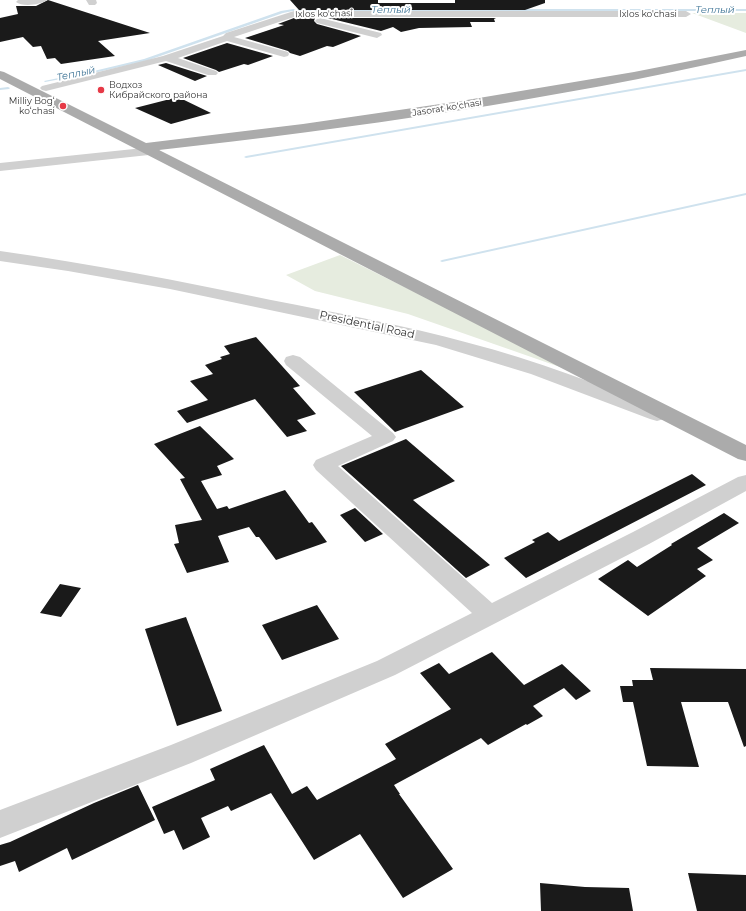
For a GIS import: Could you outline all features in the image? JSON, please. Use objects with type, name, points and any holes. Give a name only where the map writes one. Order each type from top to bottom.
[{"type":"main road","name":"Jasorat koʻchasi","points":[[157,148],[428,111],[651,72],[746,53]]},
{"type":"main road","name":"Jasorat koʻchasi","points":[[157,148],[330,130],[412,118],[602,86],[746,57]]},
{"type":"main road","points":[[0,65],[746,454]]},
{"type":"main road","points":[[0,74],[157,148],[746,442]]},
{"type":"street","points":[[21,2],[42,0]]},
{"type":"street","points":[[297,12],[520,7],[517,3]]},
{"type":"street","points":[[297,12],[377,35]]},
{"type":"street","name":"Ixlos ko'chasi","points":[[46,88],[167,58],[297,12],[686,14]]},
{"type":"street","points":[[227,38],[284,54]]},
{"type":"street","points":[[167,58],[212,73]]},
{"type":"street","points":[[0,162],[157,148]]},
{"type":"street","points":[[0,167],[157,148]]},
{"type":"street","name":"Presidential Road","points":[[0,256],[134,277],[386,328],[466,348],[589,388],[720,441]]},
{"type":"street","points":[[293,361],[386,436],[324,465],[490,615]]},
{"type":"street","points":[[0,824],[181,754],[386,668],[641,538],[746,482]]},
{"type":"shaded area","points":[[692,13],[746,13],[746,33]]},
{"type":"shaded area","points":[[340,255],[577,373],[408,314],[315,291],[286,275]]},
{"type":"building","points":[[48,0],[150,33],[98,41],[115,56],[61,64],[55,58],[47,59],[41,46],[33,47],[23,37],[0,42],[0,18],[18,14],[16,6],[36,6]]},
{"type":"building","points":[[290,0],[378,0],[378,3],[455,3],[455,0],[545,0],[545,3],[525,10],[299,10]]},
{"type":"building","points":[[294,18],[315,18],[314,21],[317,24],[361,36],[333,47],[327,46],[300,56],[245,38],[284,25],[278,24]]},
{"type":"building","points":[[328,18],[496,18],[494,19],[495,22],[470,22],[472,27],[419,28],[401,32],[393,27],[381,31]]},
{"type":"building","points":[[227,43],[273,56],[248,65],[244,64],[219,72],[183,58]]},
{"type":"building","points":[[166,63],[207,76],[195,81],[158,65]]},
{"type":"building","points":[[178,97],[211,113],[171,124],[135,108]]},
{"type":"building","points":[[256,337],[300,386],[293,388],[316,414],[297,420],[307,431],[287,437],[255,399],[187,423],[177,411],[208,400],[190,381],[213,374],[205,365],[222,359],[220,357],[230,354],[224,346]]},
{"type":"building","points":[[421,370],[464,407],[395,432],[354,392]]},
{"type":"building","points":[[200,426],[234,459],[217,466],[222,475],[201,481],[217,509],[227,506],[229,509],[285,490],[309,523],[312,522],[327,542],[276,560],[259,537],[256,537],[249,527],[218,536],[229,562],[187,573],[174,544],[179,543],[175,525],[202,520],[180,479],[185,478],[154,444]]},
{"type":"building","points":[[406,439],[455,481],[413,500],[490,565],[466,578],[341,466]]},
{"type":"building","points":[[692,474],[706,485],[526,578],[504,558],[535,542],[532,540],[548,532],[559,541]]},
{"type":"building","points":[[355,508],[383,534],[365,542],[340,515]]},
{"type":"building","points":[[724,513],[739,523],[697,548],[713,560],[697,569],[706,576],[648,616],[598,579],[628,560],[637,567],[672,545],[671,544]]},
{"type":"building","points":[[60,584],[81,588],[61,617],[40,613]]},
{"type":"building","points":[[317,605],[339,639],[282,660],[262,625]]},
{"type":"building","points":[[186,617],[222,711],[177,726],[145,629]]},
{"type":"building","points":[[492,652],[524,685],[562,664],[591,691],[576,700],[564,688],[533,706],[543,716],[488,745],[481,738],[394,785],[453,869],[403,898],[360,834],[314,860],[271,793],[231,811],[228,806],[201,818],[210,837],[183,850],[174,830],[164,834],[152,807],[215,780],[210,769],[264,745],[292,794],[307,786],[317,800],[396,759],[385,744],[451,709],[420,673],[439,663],[449,674]]},
{"type":"building","points":[[650,668],[746,669],[746,746],[744,747],[728,702],[681,702],[699,767],[647,766],[633,702],[623,702],[620,686],[633,686],[632,680],[653,680]]},
{"type":"building","points":[[138,785],[155,820],[72,860],[67,848],[19,872],[15,861],[0,866],[0,845],[10,842],[94,803]]},
{"type":"building","points":[[688,873],[746,875],[746,911],[697,911]]},
{"type":"building","points":[[540,883],[585,887],[629,888],[633,911],[541,911]]},
{"type":"waterway","name":"Теплый","points":[[45,81],[145,60],[282,12],[293,10],[746,10]]},
{"type":"waterway","points":[[246,157],[746,70]]},
{"type":"waterway","name":"Теплый","points":[[0,89],[8,88]]},
{"type":"waterway","points":[[442,261],[746,194]]},
{"type":"place","name":"Водхоз Кибрайского района","points":[[101,90]]},
{"type":"place","name":"Milliy Bogʻ koʻchasi","points":[[63,106]]}]
